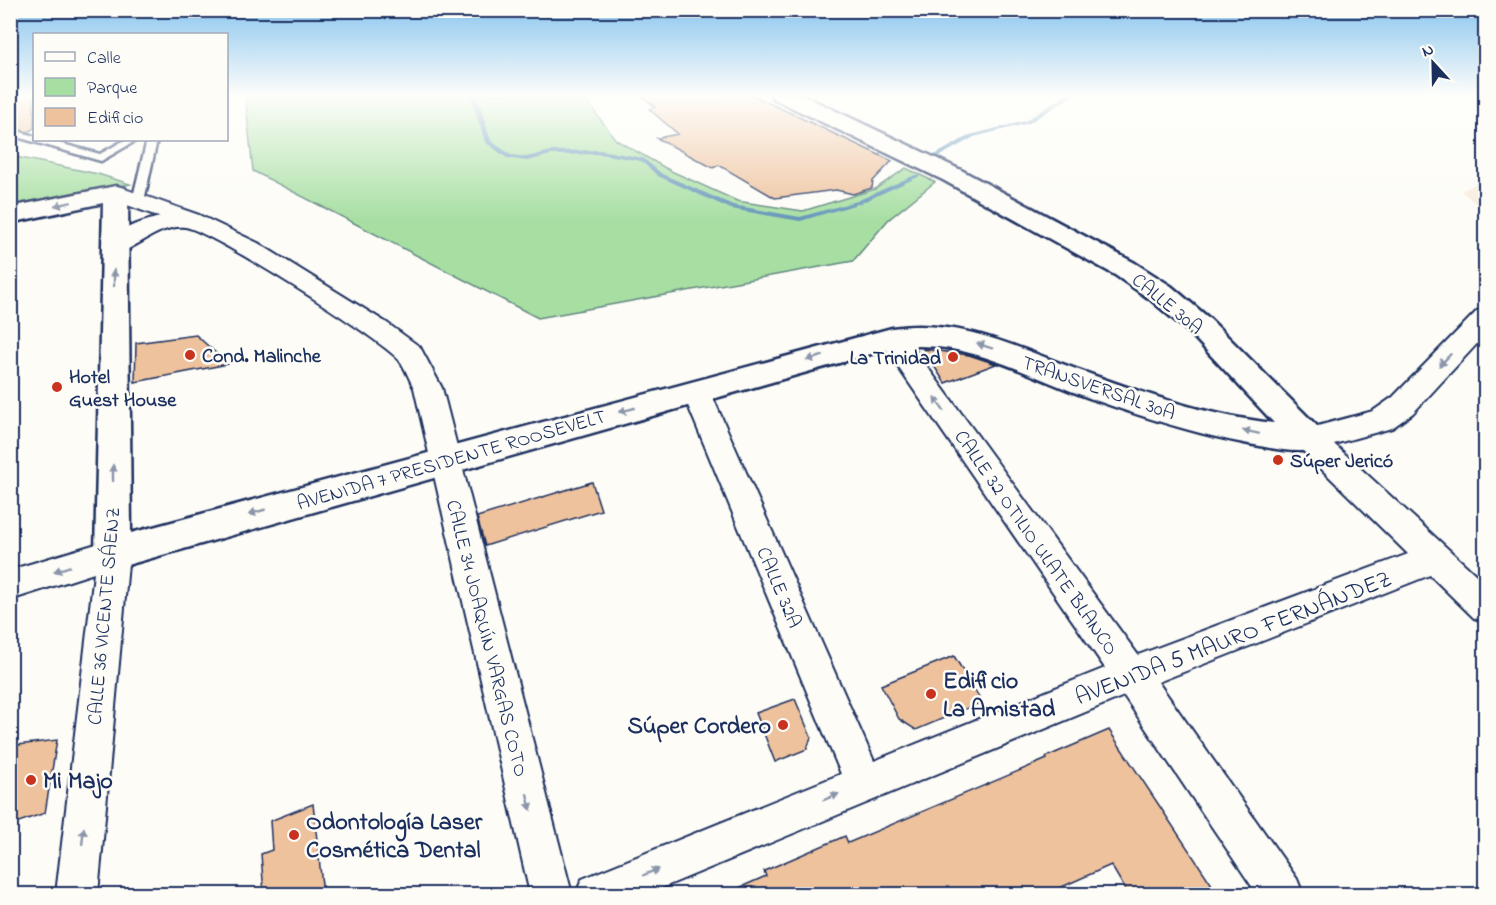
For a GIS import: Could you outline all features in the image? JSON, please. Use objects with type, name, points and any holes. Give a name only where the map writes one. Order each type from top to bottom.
[{"type":"street","name":"CALLE 30A","points":[[870,136],[952,176],[1125,268],[1161,293],[1200,326],[1308,439],[1436,558],[1485,607]]},
{"type":"street","points":[[10,215],[127,197]]},
{"type":"street","name":"CALLE 34 JOAQUÍN VARGAS COTO","points":[[127,197],[191,220],[249,248],[378,329],[410,354],[428,388],[551,894]]},
{"type":"street","name":"CALLE 36 VICENTE SÁENZ","points":[[77,894],[113,553],[114,248],[127,197]]},
{"type":"street","points":[[114,248],[126,238],[150,227],[191,220]]},
{"type":"street","points":[[1308,439],[1382,420],[1403,405],[1485,317]]},
{"type":"street","name":"TRANSVERSAL 30A","points":[[892,338],[925,332],[949,335],[1191,419],[1272,437],[1308,439]]},
{"type":"street","name":"AVENIDA 7 PRESIDENTE ROOSEVELT","points":[[10,585],[113,553],[444,460],[892,338]]},
{"type":"street","name":"CALLE 32 OTILIO ULATE BLANCO","points":[[892,338],[1131,675],[1282,894]]},
{"type":"street","name":"CALLE 32A","points":[[696,391],[864,783]]},
{"type":"street","name":"AVENIDA 5 MAURO FERNÁNDEZ","points":[[597,894],[1131,675],[1436,558]]},
{"type":"lane","points":[[43,141],[101,158],[130,141]]},
{"type":"lane","points":[[127,197],[152,141]]},
{"type":"shaded area","points":[[1485,179],[1485,211],[1461,191]]},
{"type":"green space","points":[[249,136],[613,136],[669,170],[737,201],[803,211],[875,189],[906,168],[935,182],[888,220],[853,261],[538,318],[253,171]]},
{"type":"green space","points":[[11,156],[98,174],[130,184],[11,210]]},
{"type":"building","points":[[840,136],[892,161],[873,181],[872,188],[853,194],[836,190],[775,198],[719,165],[713,168],[657,138]]},
{"type":"building","name":"Cond. Malinche","points":[[196,335],[228,364],[135,382],[136,343]]},
{"type":"building","name":"La Trinidad","points":[[923,349],[969,355],[996,364],[945,383]]},
{"type":"building","points":[[592,482],[601,510],[485,546],[477,517]]},
{"type":"building","name":"Edificio La Amistad","points":[[954,656],[982,702],[916,730],[899,719],[881,685]]},
{"type":"building","name":"Súper Cordero","points":[[795,699],[811,737],[807,749],[775,762],[756,713]]},
{"type":"building","points":[[1109,730],[1218,894],[1128,894],[1111,865],[1046,894],[725,894],[766,876],[764,871],[845,836],[848,843],[1047,759],[1046,757]]},
{"type":"building","name":"Mi Majo","points":[[57,740],[45,813],[10,825],[10,746]]},
{"type":"building","name":"Odontología Laser Cosmética Dental","points":[[313,804],[323,894],[264,894],[261,854],[272,850],[270,821]]},
{"type":"waterway","points":[[486,136],[488,142],[509,157],[527,159],[551,153],[601,152],[643,160],[660,175],[731,207],[800,219],[859,202],[917,176]]},
{"type":"waterway","points":[[936,156],[972,136]]},
{"type":"place","name":"Cond. Malinche","points":[[190,355]]},
{"type":"place","name":"La Trinidad","points":[[953,357]]},
{"type":"place","name":"Hotel Guest House","points":[[57,387]]},
{"type":"place","name":"Súper Jericó","points":[[1278,460]]},
{"type":"place","name":"Edificio La Amistad","points":[[931,694]]},
{"type":"place","name":"Súper Cordero","points":[[783,725]]},
{"type":"place","name":"Mi Majo","points":[[31,780]]},
{"type":"place","name":"Odontología Laser Cosmética Dental","points":[[294,835]]}]
